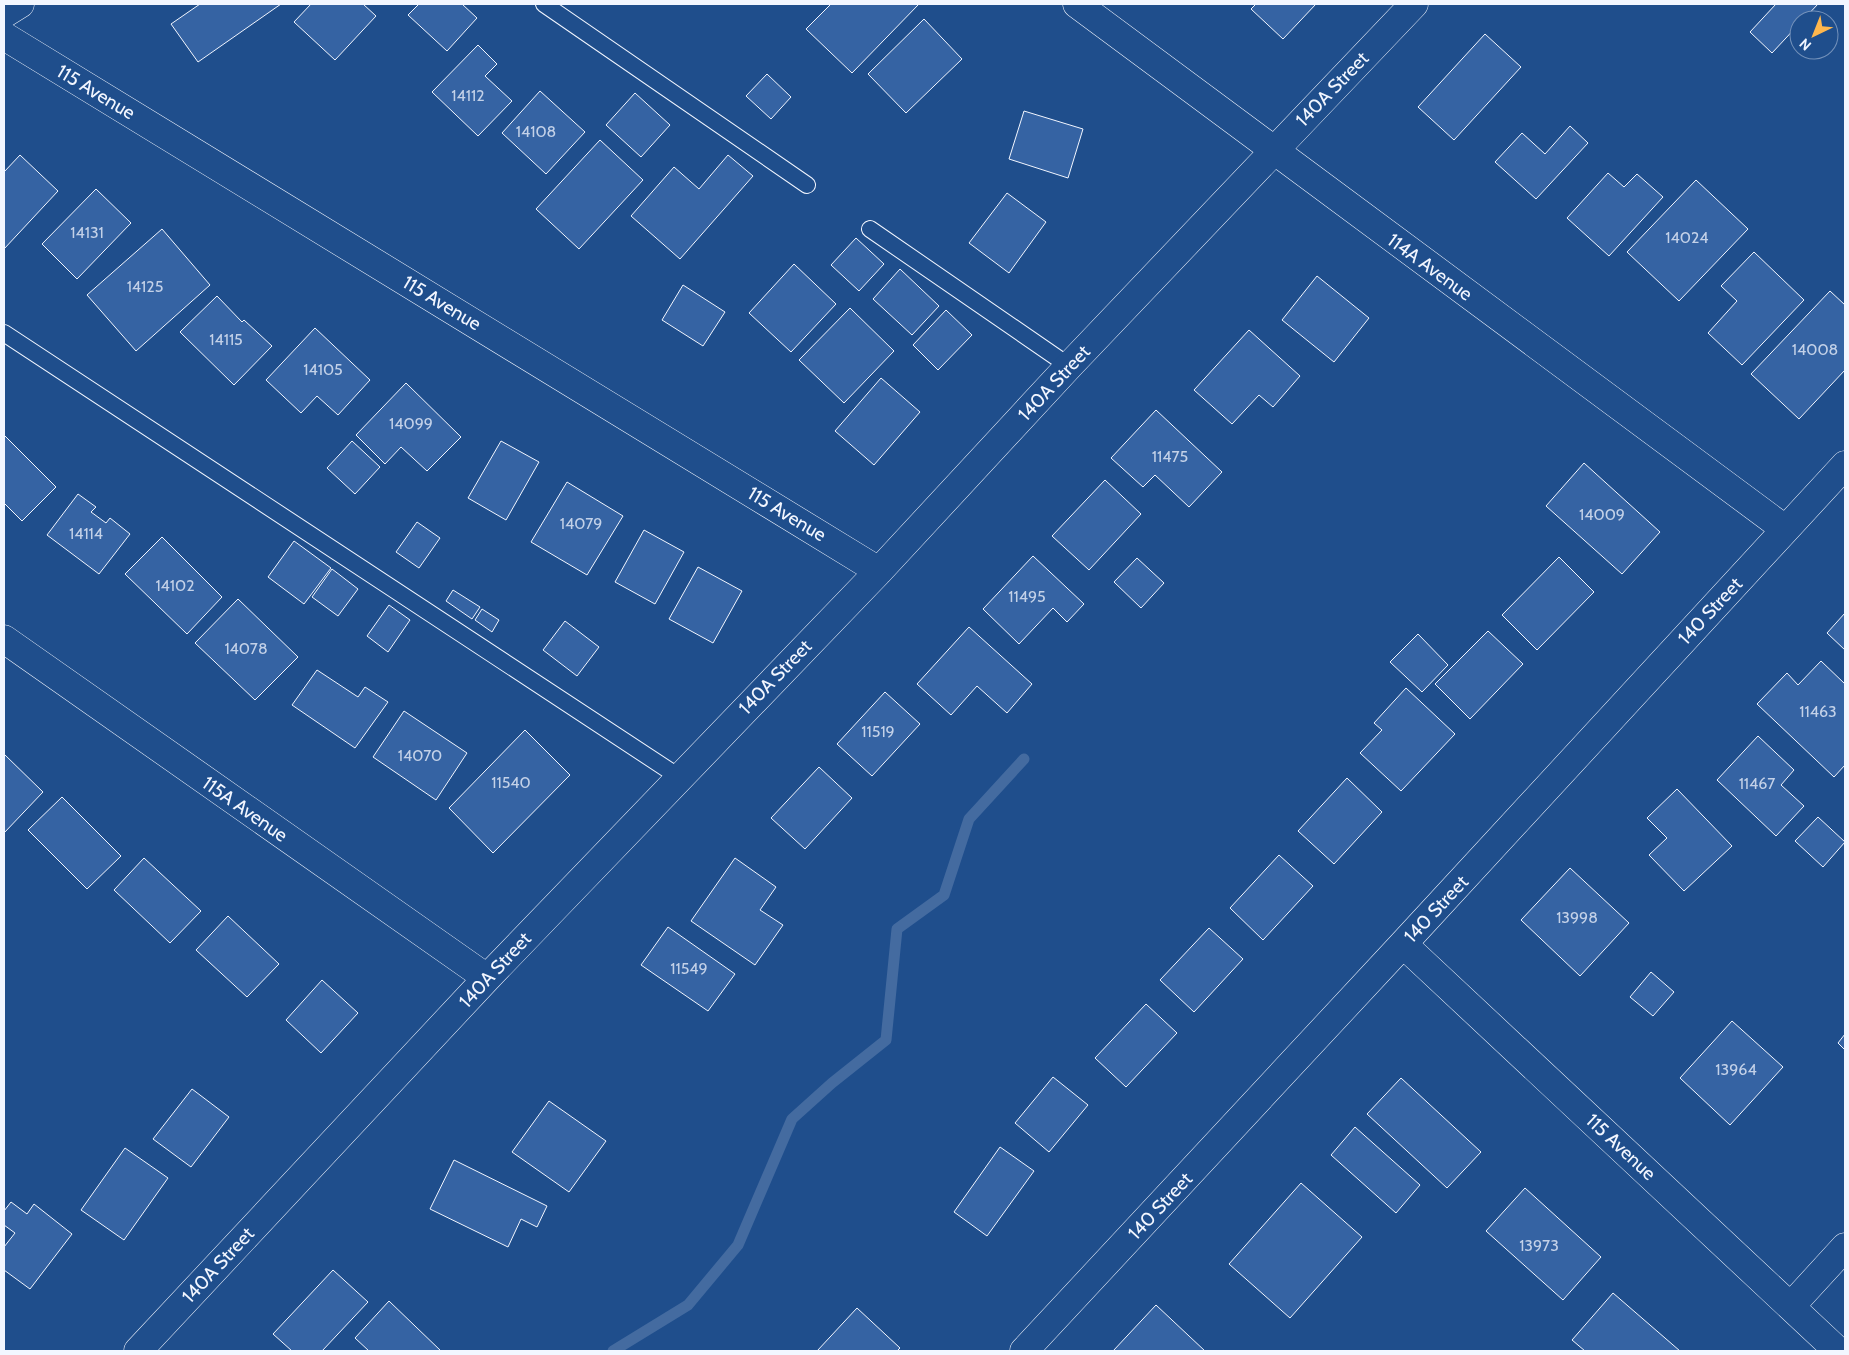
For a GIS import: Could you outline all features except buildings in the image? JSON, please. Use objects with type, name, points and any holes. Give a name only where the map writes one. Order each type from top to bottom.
[{"type":"street","points":[[4,14],[20,4]]},
{"type":"street","name":"114A Avenue","points":[[1077,4],[1785,529]]},
{"type":"street","name":"140A Street","points":[[138,1351],[487,978],[879,571],[1069,366],[1414,4]]},
{"type":"street","name":"115 Avenue","points":[[4,36],[879,571]]},
{"type":"street","name":"140 Street","points":[[1024,1351],[1845,465]]},
{"type":"street","name":"115A Avenue","points":[[4,639],[487,978]]},
{"type":"street","name":"115 Avenue","points":[[1403,944],[1838,1351]]},
{"type":"street","points":[[1790,1306],[1845,1246]]},
{"type":"lane","points":[[544,4],[807,185]]},
{"type":"lane","points":[[870,229],[1069,366]]},
{"type":"lane","points":[[4,333],[679,777]]},
{"type":"waterway","points":[[613,1351],[688,1305],[738,1245],[792,1119],[832,1083],[886,1040],[897,929],[944,895],[969,819],[1024,759]]}]
